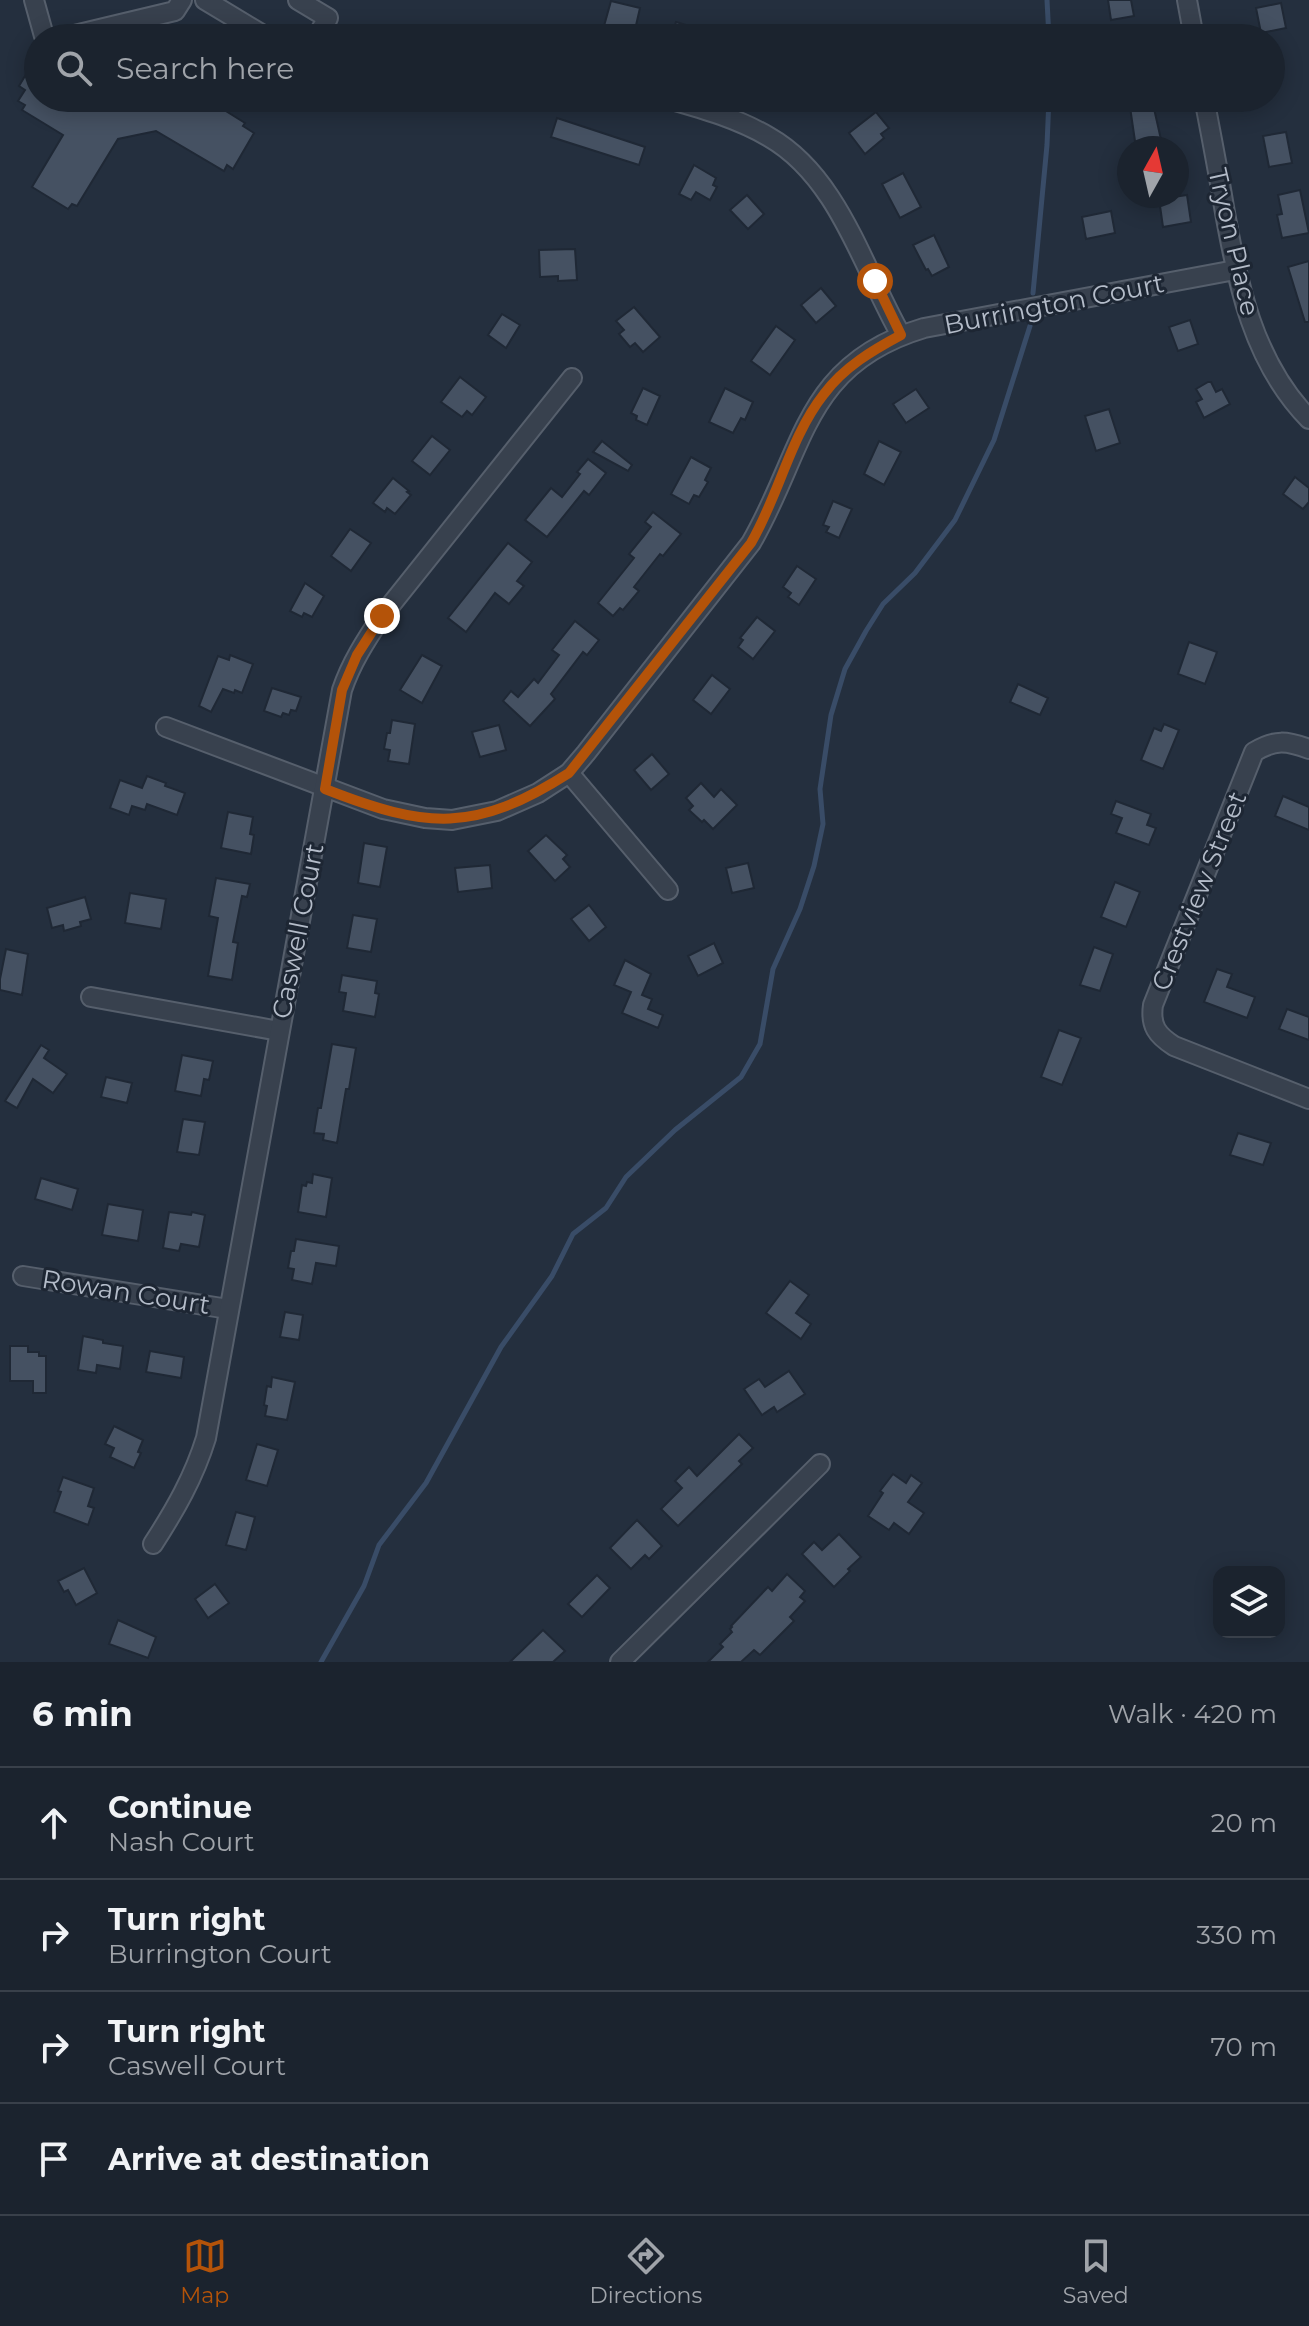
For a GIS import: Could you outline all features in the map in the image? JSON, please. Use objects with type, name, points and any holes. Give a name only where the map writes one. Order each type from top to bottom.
[{"type":"street","points":[[34,0],[41,24]]},
{"type":"street","points":[[121,24],[175,11],[182,0]]},
{"type":"street","points":[[205,0],[245,24]]},
{"type":"street","points":[[298,0],[328,18],[324,24]]},
{"type":"street","points":[[1187,0],[1191,24]]},
{"type":"street","points":[[706,112],[750,127],[783,146],[812,172],[839,211],[901,335]]},
{"type":"street","name":"Tryon Place","points":[[1207,112],[1235,270],[1251,324],[1273,370],[1309,419]]},
{"type":"street","name":"Burrington Court","points":[[166,727],[383,809],[452,820],[497,811],[538,793],[569,773],[751,543],[767,516],[800,435],[824,394],[855,363],[901,335],[924,328],[1235,270]]},
{"type":"street","name":"Caswell Court","points":[[153,1544],[193,1476],[206,1438],[342,690],[357,655],[382,616],[572,378]]},
{"type":"street","name":"Crestview Street","points":[[1309,749],[1287,741],[1265,745],[1254,752],[1151,1016],[1156,1032],[1174,1046],[1309,1099]]},
{"type":"street","points":[[569,773],[668,890]]},
{"type":"street","points":[[91,997],[279,1031]]},
{"type":"street","name":"Rowan Court","points":[[23,1276],[228,1309]]},
{"type":"street","points":[[620,1662],[820,1464]]},
{"type":"building","points":[[1108,0],[1131,0],[1134,16],[1111,20]]},
{"type":"building","points":[[611,1],[640,8],[636,24],[605,24]]},
{"type":"building","points":[[1281,3],[1286,28],[1285,24],[1259,24],[1256,8]]},
{"type":"building","points":[[25,112],[227,112],[254,133],[233,169],[227,165],[224,171],[156,131],[118,139],[77,206],[72,204],[68,209],[32,187],[63,135]]},
{"type":"building","points":[[876,112],[889,128],[881,134],[884,138],[865,154],[849,133]]},
{"type":"building","points":[[1131,112],[1155,112],[1160,136],[1134,136]]},
{"type":"building","points":[[557,118],[645,147],[639,165],[551,137]]},
{"type":"building","points":[[1286,132],[1292,163],[1269,167],[1263,136]]},
{"type":"building","points":[[694,165],[716,178],[713,185],[717,187],[710,200],[696,192],[691,200],[679,194]]},
{"type":"building","points":[[903,173],[921,207],[900,218],[882,184]]},
{"type":"building","points":[[1300,190],[1309,233],[1282,238],[1277,215],[1282,214],[1278,195]]},
{"type":"building","points":[[747,195],[764,214],[748,229],[730,210]]},
{"type":"building","points":[[1160,208],[1189,208],[1191,222],[1163,227]]},
{"type":"building","points":[[1111,211],[1115,233],[1086,239],[1082,217]]},
{"type":"building","points":[[934,235],[949,267],[932,276],[913,245]]},
{"type":"building","points":[[575,249],[577,280],[558,281],[558,276],[540,277],[539,250]]},
{"type":"building","points":[[1309,261],[1309,322],[1305,322],[1288,267]]},
{"type":"building","points":[[821,288],[836,306],[816,323],[801,305]]},
{"type":"building","points":[[634,307],[660,337],[643,352],[635,343],[630,347],[619,334],[624,330],[616,321]]},
{"type":"building","points":[[502,314],[520,325],[506,348],[488,335]]},
{"type":"building","points":[[1190,320],[1198,344],[1178,351],[1169,327]]},
{"type":"building","points":[[776,326],[795,340],[770,375],[751,361]]},
{"type":"building","points":[[460,377],[486,397],[472,415],[467,411],[462,417],[441,402]]},
{"type":"building","points":[[1208,382],[1216,392],[1222,389],[1230,404],[1204,418],[1196,402],[1202,399],[1196,389]]},
{"type":"building","points":[[643,388],[660,396],[647,425],[636,420],[637,416],[631,413]]},
{"type":"building","points":[[725,388],[753,402],[745,420],[741,418],[733,433],[709,422]]},
{"type":"building","points":[[916,389],[929,408],[906,423],[893,404]]},
{"type":"building","points":[[1109,409],[1120,443],[1096,451],[1085,416]]},
{"type":"building","points":[[432,436],[450,450],[430,475],[412,461]]},
{"type":"building","points":[[602,441],[632,465],[628,471],[593,452]]},
{"type":"building","points":[[879,441],[901,452],[884,485],[864,474]]},
{"type":"building","points":[[691,457],[711,468],[705,480],[708,482],[699,497],[694,495],[689,504],[671,494]]},
{"type":"building","points":[[588,459],[606,473],[589,495],[584,491],[547,537],[525,520],[551,488],[562,497]]},
{"type":"building","points":[[1295,477],[1309,488],[1309,502],[1303,509],[1283,494]]},
{"type":"building","points":[[393,478],[411,495],[395,514],[387,508],[385,512],[373,503]]},
{"type":"building","points":[[833,501],[852,509],[839,538],[826,532],[829,527],[823,525]]},
{"type":"building","points":[[653,512],[681,534],[663,556],[660,554],[634,587],[639,591],[623,610],[620,608],[613,616],[598,603],[634,558],[629,554],[651,527],[645,522]]},
{"type":"building","points":[[350,529],[371,543],[351,571],[331,556]]},
{"type":"building","points":[[508,543],[532,562],[517,581],[524,586],[509,604],[495,593],[466,632],[448,618]]},
{"type":"building","points":[[797,566],[816,579],[799,605],[788,597],[791,593],[783,587]]},
{"type":"building","points":[[305,583],[324,596],[312,617],[304,613],[302,617],[290,611]]},
{"type":"building","points":[[757,617],[775,631],[753,659],[738,647],[743,640],[740,638]]},
{"type":"building","points":[[575,621],[599,640],[587,655],[583,652],[551,694],[555,699],[530,726],[503,701],[511,691],[518,697],[534,679],[538,683],[559,655],[552,650]]},
{"type":"building","points":[[1189,642],[1217,652],[1205,684],[1178,674]]},
{"type":"building","points":[[230,655],[253,664],[242,693],[223,689],[211,712],[199,706],[218,656],[229,660]]},
{"type":"building","points":[[422,655],[442,666],[422,703],[400,690]]},
{"type":"building","points":[[712,675],[730,689],[711,714],[693,700]]},
{"type":"building","points":[[1018,684],[1048,698],[1040,715],[1010,702]]},
{"type":"building","points":[[272,688],[301,697],[296,711],[291,710],[289,715],[283,713],[281,717],[264,711]]},
{"type":"building","points":[[392,720],[415,724],[409,764],[388,761],[390,750],[384,749]]},
{"type":"building","points":[[1164,724],[1179,730],[1163,769],[1141,760],[1154,728],[1161,731]]},
{"type":"building","points":[[499,725],[506,750],[480,757],[472,732]]},
{"type":"building","points":[[652,754],[669,774],[651,790],[634,770]]},
{"type":"building","points":[[147,776],[185,793],[177,815],[147,804],[145,810],[132,806],[129,815],[110,808],[120,780],[142,788]]},
{"type":"building","points":[[701,783],[714,797],[721,789],[737,805],[713,829],[689,810],[693,806],[686,798]]},
{"type":"building","points":[[1283,796],[1309,807],[1309,830],[1275,816]]},
{"type":"building","points":[[1116,801],[1151,814],[1147,825],[1156,828],[1149,845],[1116,833],[1122,818],[1111,814]]},
{"type":"building","points":[[228,812],[253,817],[251,854],[221,848]]},
{"type":"building","points":[[546,835],[567,855],[563,859],[570,867],[555,881],[528,851]]},
{"type":"building","points":[[364,843],[387,847],[380,887],[358,883]]},
{"type":"building","points":[[748,863],[754,888],[732,893],[726,868]]},
{"type":"building","points":[[490,865],[492,888],[458,892],[455,868]]},
{"type":"building","points":[[216,878],[250,884],[247,897],[242,896],[233,942],[238,943],[232,980],[208,976],[218,918],[209,916]]},
{"type":"building","points":[[1115,882],[1140,892],[1126,927],[1101,917]]},
{"type":"building","points":[[130,893],[166,899],[161,929],[125,923]]},
{"type":"building","points":[[85,897],[91,919],[64,931],[63,925],[52,928],[47,908]]},
{"type":"building","points":[[589,905],[606,927],[589,941],[571,919]]},
{"type":"building","points":[[353,915],[377,919],[371,952],[347,948]]},
{"type":"building","points":[[714,943],[723,963],[698,976],[688,956]]},
{"type":"building","points":[[1094,947],[1113,954],[1100,991],[1080,985]]},
{"type":"building","points":[[6,949],[28,954],[22,995],[0,990]]},
{"type":"building","points":[[625,960],[651,974],[642,995],[652,999],[648,1009],[663,1015],[658,1028],[622,1013],[631,992],[614,985]]},
{"type":"building","points":[[1217,969],[1232,974],[1227,987],[1255,997],[1247,1018],[1204,1002]]},
{"type":"building","points":[[342,975],[377,981],[375,993],[379,994],[375,1017],[343,1011],[346,993],[339,992]]},
{"type":"building","points":[[1287,1009],[1309,1017],[1309,1040],[1279,1029]]},
{"type":"building","points":[[1059,1030],[1081,1038],[1062,1085],[1041,1077]]},
{"type":"building","points":[[332,1044],[356,1048],[337,1143],[323,1140],[324,1134],[314,1133]]},
{"type":"building","points":[[41,1045],[49,1050],[44,1058],[67,1074],[53,1093],[33,1079],[17,1108],[5,1101]]},
{"type":"building","points":[[182,1055],[213,1061],[209,1080],[204,1079],[201,1096],[175,1091]]},
{"type":"building","points":[[106,1077],[132,1083],[127,1103],[101,1097]]},
{"type":"building","points":[[183,1119],[205,1122],[199,1155],[177,1152]]},
{"type":"building","points":[[1238,1133],[1271,1143],[1263,1165],[1230,1155]]},
{"type":"building","points":[[313,1174],[332,1178],[326,1217],[298,1212],[302,1185],[312,1183]]},
{"type":"building","points":[[41,1178],[78,1189],[72,1210],[35,1199]]},
{"type":"building","points":[[108,1204],[143,1210],[138,1241],[102,1235]]},
{"type":"building","points":[[169,1212],[205,1215],[199,1247],[181,1244],[179,1251],[163,1248]]},
{"type":"building","points":[[296,1239],[339,1246],[336,1266],[316,1263],[312,1284],[292,1280],[294,1269],[288,1268]]},
{"type":"building","points":[[790,1281],[809,1295],[796,1313],[811,1324],[801,1339],[766,1313]]},
{"type":"building","points":[[285,1312],[303,1315],[299,1340],[280,1337]]},
{"type":"building","points":[[83,1336],[123,1346],[120,1369],[97,1365],[96,1373],[78,1370]]},
{"type":"building","points":[[10,1346],[28,1346],[28,1352],[46,1356],[46,1393],[33,1393],[33,1381],[10,1381]]},
{"type":"building","points":[[150,1351],[184,1357],[181,1378],[146,1372]]},
{"type":"building","points":[[789,1371],[805,1394],[777,1412],[774,1407],[762,1415],[744,1389],[759,1379],[765,1387]]},
{"type":"building","points":[[272,1377],[295,1382],[287,1420],[265,1416],[267,1386],[271,1387]]},
{"type":"building","points":[[114,1426],[143,1440],[134,1468],[110,1457],[114,1448],[105,1444]]},
{"type":"building","points":[[739,1434],[753,1448],[739,1461],[742,1464],[678,1526],[661,1509],[682,1488],[675,1481],[689,1467],[697,1476]]},
{"type":"building","points":[[257,1444],[278,1450],[267,1486],[246,1480]]},
{"type":"building","points":[[893,1474],[906,1483],[911,1475],[922,1483],[908,1502],[924,1513],[909,1534],[894,1523],[889,1530],[868,1516],[883,1493],[880,1491]]},
{"type":"building","points":[[63,1477],[94,1488],[88,1506],[94,1508],[88,1525],[54,1512]]},
{"type":"building","points":[[236,1512],[255,1517],[246,1550],[226,1545]]},
{"type":"building","points":[[637,1520],[662,1546],[649,1559],[645,1555],[631,1569],[610,1548]]},
{"type":"building","points":[[839,1534],[861,1557],[834,1587],[802,1554],[814,1542],[822,1550]]},
{"type":"building","points":[[84,1568],[97,1593],[76,1605],[68,1590],[64,1592],[58,1581]]},
{"type":"building","points":[[787,1574],[805,1591],[800,1597],[805,1601],[790,1617],[794,1621],[760,1655],[754,1650],[741,1662],[708,1662],[723,1647],[720,1644],[732,1632],[731,1626],[768,1587],[772,1591]]},
{"type":"building","points":[[597,1575],[610,1588],[582,1617],[568,1604]]},
{"type":"building","points":[[215,1584],[229,1603],[208,1618],[195,1599]]},
{"type":"building","points":[[118,1620],[156,1637],[148,1658],[109,1644]]},
{"type":"building","points":[[543,1630],[565,1651],[553,1662],[510,1662]]},
{"type":"waterway","points":[[1047,0],[1048,24]]},
{"type":"waterway","points":[[1033,293],[1048,112]]},
{"type":"waterway","points":[[321,1662],[364,1586],[379,1545],[426,1483],[501,1347],[552,1276],[573,1234],[606,1208],[626,1177],[675,1130],[741,1077],[760,1044],[773,969],[800,909],[814,866],[823,824],[820,789],[831,715],[845,669],[883,604],[915,573],[955,520],[994,440],[1030,326]]},
{"type":"route","points":[[382,616],[347,674],[325,789],[383,809],[452,820],[497,811],[538,793],[569,773],[751,543],[767,516],[800,435],[824,394],[855,363],[901,335],[875,281]]}]
